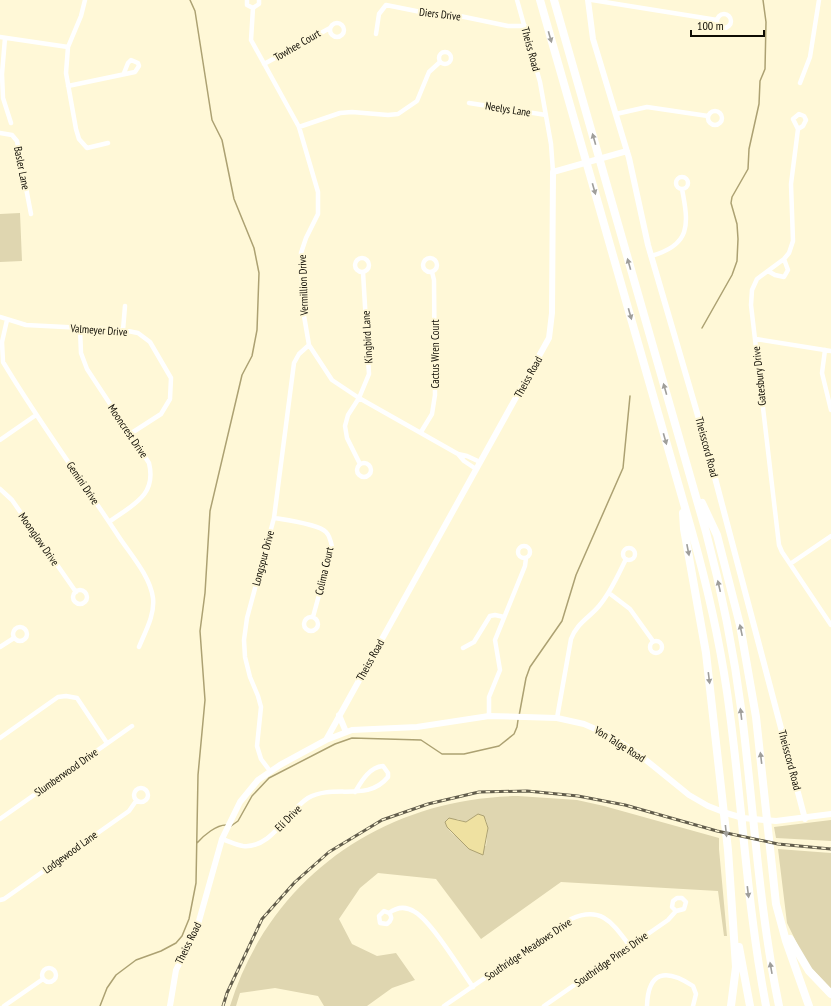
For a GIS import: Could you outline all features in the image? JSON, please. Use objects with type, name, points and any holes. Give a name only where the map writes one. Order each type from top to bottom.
[{"type":"highway","points":[[540,0],[703,571],[718,638],[730,718],[752,927],[766,1006]]},
{"type":"highway","points":[[554,0],[713,558],[730,637],[742,717],[765,931],[779,1006]]},
{"type":"highway","points":[[691,480],[717,535],[734,599],[751,685],[766,797],[776,904],[786,941],[809,1006]]},
{"type":"highway","points":[[682,497],[684,529],[706,653],[728,850],[736,967],[731,1006]]},
{"type":"highway","points":[[776,904],[796,952],[809,971],[831,994]]},
{"type":"highway","points":[[734,921],[750,1006]]},
{"type":"street","points":[[85,0],[81,16],[68,47],[66,73],[68,86],[76,130],[84,147],[90,148],[108,143]]},
{"type":"street","points":[[247,0],[247,5],[253,8],[259,4],[259,0]]},
{"type":"street","name":"Theiss Road","points":[[326,740],[540,355],[550,333],[552,313],[552,152],[546,115],[525,26],[517,0]]},
{"type":"street","points":[[553,172],[627,151],[593,39],[588,0]]},
{"type":"street","points":[[592,0],[717,20]]},
{"type":"street","points":[[800,83],[810,57],[819,0]]},
{"type":"street","name":"Diers Drive","points":[[376,34],[379,14],[386,5],[426,13],[455,15],[508,26],[525,26]]},
{"type":"street","name":"Vermillion Drive","points":[[253,8],[251,40],[299,127],[318,192],[318,214],[300,253],[303,310],[309,345],[332,380],[359,398],[458,454],[480,462]]},
{"type":"street","name":"Towhee Court","points":[[264,64],[330,28]]},
{"type":"street","points":[[11,123],[3,98],[3,38],[68,47]]},
{"type":"street","points":[[299,127],[340,113],[352,112],[388,115],[398,114],[416,101],[429,72],[440,62]]},
{"type":"street","points":[[68,86],[124,73]]},
{"type":"street","name":"Neelys Lane","points":[[469,103],[546,115]]},
{"type":"street","points":[[616,114],[647,107],[708,116]]},
{"type":"street","name":"Gatesbury Drive","points":[[798,129],[791,184],[793,240],[789,253],[784,259],[757,279],[752,290],[751,305],[756,339],[776,534],[782,552],[831,624]]},
{"type":"street","name":"Basler Lane","points":[[0,133],[12,135],[17,141],[31,214]]},
{"type":"street","name":"Theisscord Road","points":[[627,151],[651,256],[705,440],[805,819]]},
{"type":"street","points":[[651,256],[668,252],[683,235],[687,220],[682,189]]},
{"type":"street","points":[[768,271],[775,275],[784,277],[788,270],[784,259]]},
{"type":"street","name":"Kingbird Lane","points":[[360,464],[347,438],[345,426],[348,415],[359,398],[369,374],[363,272]]},
{"type":"street","name":"Cactus Wren Court","points":[[421,432],[432,414],[435,395],[434,280],[432,272]]},
{"type":"street","points":[[124,330],[125,306]]},
{"type":"street","name":"Valmeyer Drive","points":[[0,317],[26,325],[124,330],[138,333],[150,342],[171,378],[170,399],[161,414],[130,434]]},
{"type":"street","name":"Gemini Drive","points":[[7,320],[2,342],[3,362],[36,415],[109,522],[151,589],[153,599],[151,616],[139,647]]},
{"type":"street","name":"Mooncrest Drive","points":[[80,328],[81,353],[87,369],[149,463],[152,473],[147,492],[141,499],[109,522]]},
{"type":"street","points":[[756,339],[831,351]]},
{"type":"street","name":"Longspur Drive","points":[[270,771],[261,759],[257,746],[261,707],[250,677],[245,657],[244,640],[247,618],[274,518],[294,363],[299,354],[309,345]]},
{"type":"street","points":[[825,350],[822,373],[831,410]]},
{"type":"street","points":[[0,440],[36,415]]},
{"type":"street","name":"Vermillion Drive","points":[[458,454],[464,461],[476,469]]},
{"type":"street","name":"Moonglow Drive","points":[[0,490],[12,500],[76,592]]},
{"type":"street","name":"Colima Court","points":[[274,518],[315,527],[325,531],[329,536],[332,547],[313,617]]},
{"type":"street","points":[[790,564],[831,536]]},
{"type":"street","points":[[488,716],[489,697],[500,670],[495,640],[525,566],[526,558]]},
{"type":"street","points":[[558,718],[572,634],[578,625],[598,608],[609,593],[626,559]]},
{"type":"street","points":[[609,593],[630,609],[652,641]]},
{"type":"street","points":[[463,648],[474,642],[490,616],[495,615],[504,617]]},
{"type":"street","points":[[0,647],[14,638]]},
{"type":"street","points":[[0,738],[58,697],[66,696],[77,698],[107,743]]},
{"type":"street","points":[[339,715],[346,732]]},
{"type":"street","name":"Von Talge Road","points":[[346,732],[359,729],[417,727],[488,716],[558,718],[584,724],[609,735],[641,756],[689,795],[716,809],[735,816],[761,820],[782,821],[805,819],[831,814]]},
{"type":"street","name":"Slumberwood Drive","points":[[0,819],[132,726]]},
{"type":"street","name":"Theiss Road","points":[[170,1006],[176,970],[199,922],[222,839],[228,825],[246,794],[270,771],[326,740],[346,732]]},
{"type":"street","name":"Eli Drive","points":[[222,839],[244,846],[256,843],[270,835],[309,798],[324,792],[355,792],[367,791],[380,786],[388,777],[383,766],[379,766],[364,776],[355,792]]},
{"type":"street","name":"Lodgewood Lane","points":[[0,900],[4,899],[129,811],[136,801]]},
{"type":"street","points":[[389,913],[396,908],[405,908],[416,912],[443,945],[473,987]]},
{"type":"street","name":"Southridge Pines Drive","points":[[544,1006],[668,920],[676,911]]},
{"type":"street","name":"Southridge Meadows Drive","points":[[444,1006],[571,919],[580,915],[597,915],[610,921],[630,946]]},
{"type":"street","points":[[647,1006],[648,988],[656,977],[663,975],[682,979],[693,986],[696,994],[693,1006]]},
{"type":"street","points":[[4,1006],[44,979]]},
{"type":"shaded area","points":[[20,213],[22,261],[0,262],[0,214]]},
{"type":"shaded area","points":[[518,796],[577,800],[719,838],[727,936],[724,936],[718,891],[561,882],[481,939],[436,879],[378,873],[360,888],[339,919],[352,944],[377,956],[396,953],[415,980],[392,988],[367,1006],[324,1006],[318,996],[275,988],[240,993],[236,1006],[230,1006],[248,960],[273,919],[303,883],[339,853],[379,829],[422,812],[469,800]],"holes":[[[478,814],[486,820],[488,828],[486,846],[456,836],[448,828],[445,822],[457,819],[466,822]]]},
{"type":"shaded area","points":[[478,814],[484,816],[488,828],[483,855],[469,849],[447,827],[445,822],[449,818],[466,822]]},
{"type":"shaded area","points":[[831,820],[831,841],[776,838],[774,827]]},
{"type":"shaded area","points":[[778,849],[831,853],[831,989],[806,962],[787,923]]},
{"type":"waterway","points":[[100,1006],[107,988],[116,975],[136,960],[161,951],[176,943],[182,936],[189,919],[196,883],[198,775],[205,700],[200,631],[205,593],[210,511],[242,375],[252,356],[257,330],[259,273],[254,248],[234,199],[222,140],[212,120],[195,11],[190,0]]},
{"type":"waterway","points":[[702,328],[732,275],[737,261],[737,224],[731,203],[732,197],[748,169],[749,149],[759,104],[760,81],[765,69],[766,22],[763,0]]},
{"type":"waterway","points":[[519,716],[526,678],[530,667],[562,621],[576,575],[623,468],[630,396]]},
{"type":"waterway","points":[[231,826],[238,821],[252,796],[269,778],[335,744],[352,738],[421,740],[442,754],[464,754],[499,746],[514,734],[518,720]]},
{"type":"waterway","points":[[197,843],[215,828],[227,825]]},
{"type":"railway","points":[[223,1006],[227,993],[262,919],[295,882],[329,852],[382,820],[428,804],[479,792],[527,791],[578,796],[625,805],[717,831],[778,844],[831,849]]}]
